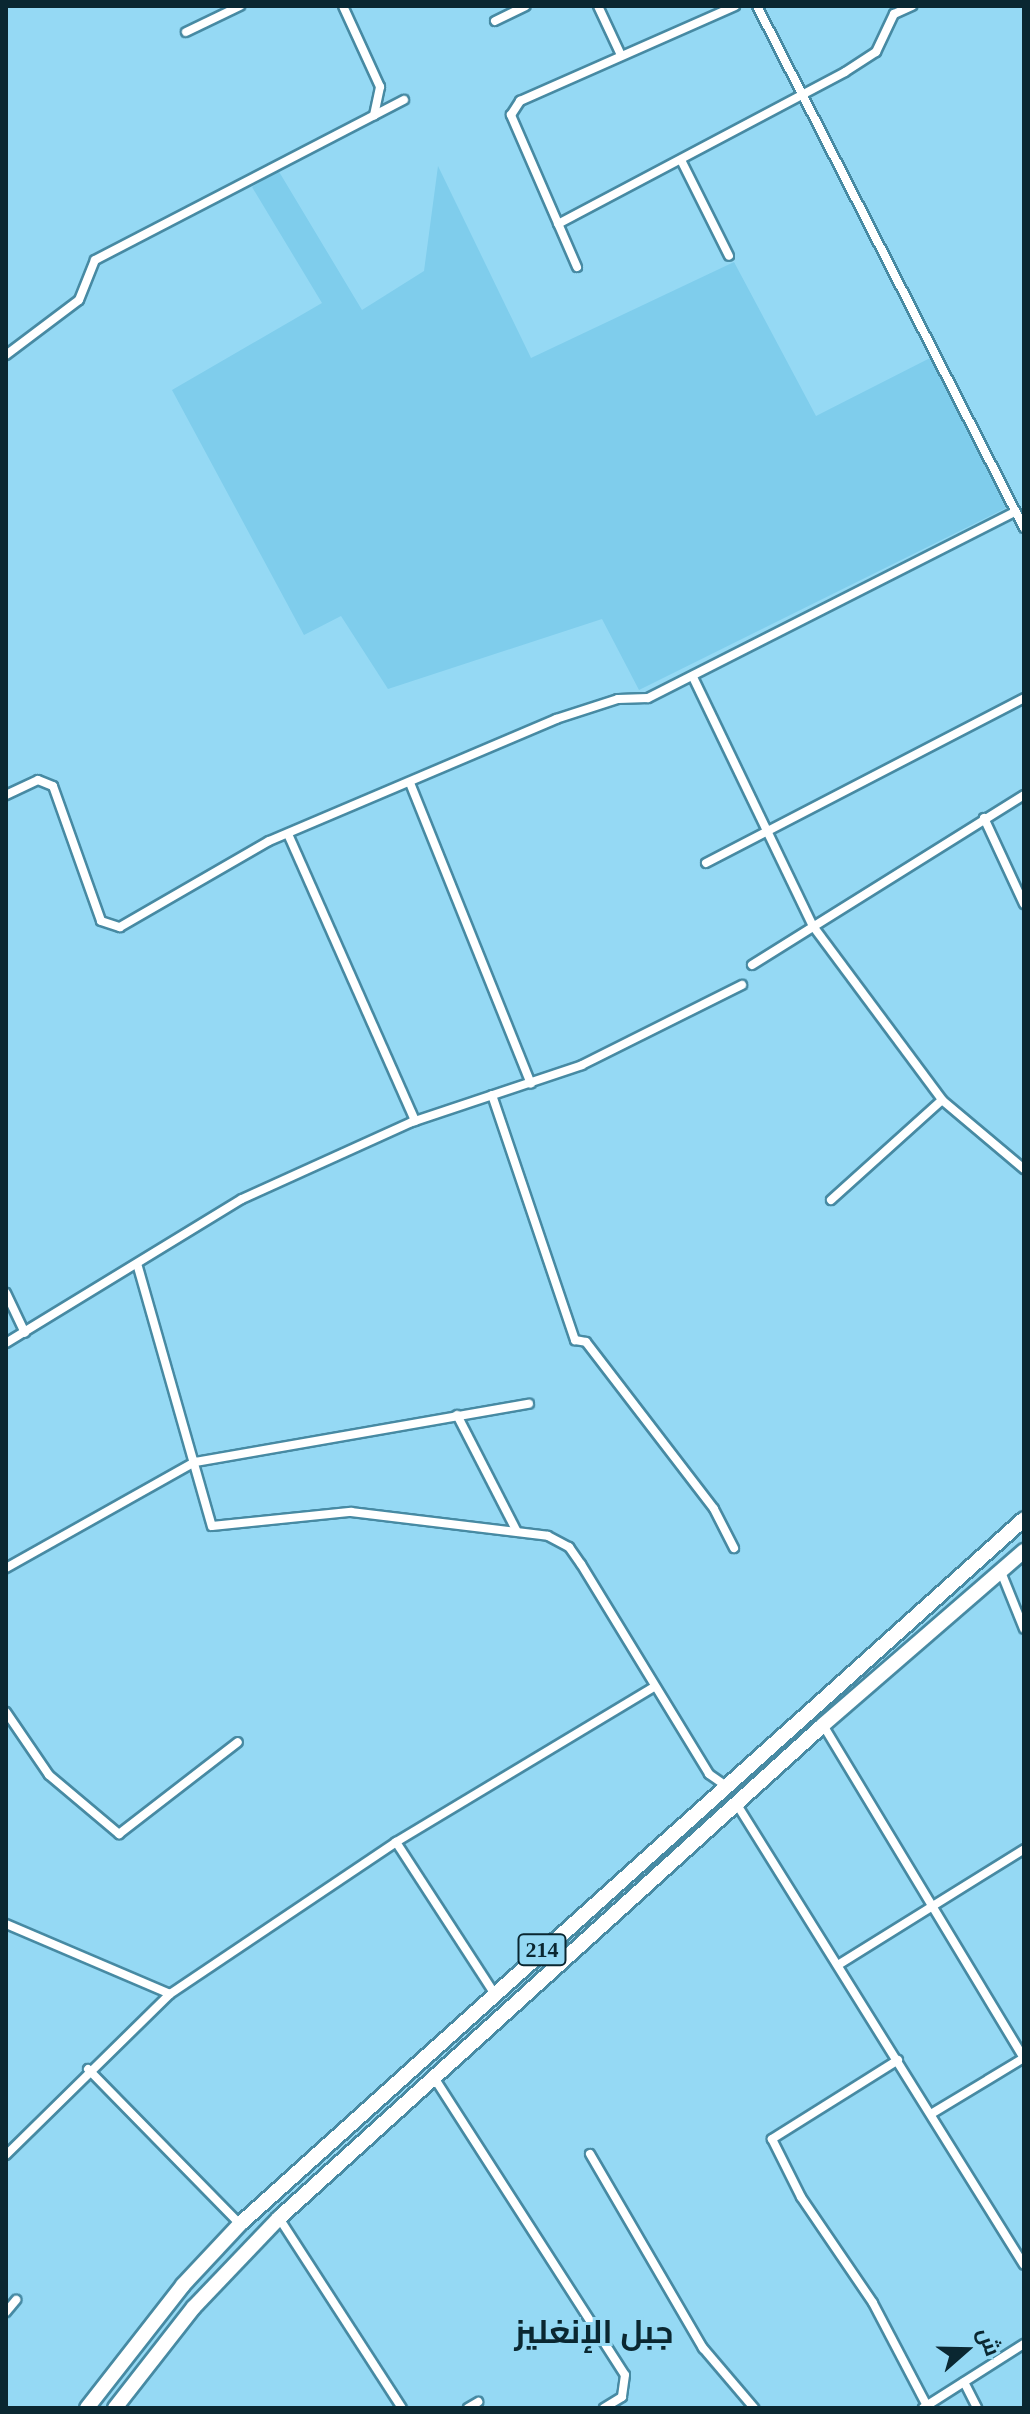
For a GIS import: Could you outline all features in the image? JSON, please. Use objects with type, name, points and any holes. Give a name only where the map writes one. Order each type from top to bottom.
[{"type":"highway","name":"214","points":[[87,2408],[183,2285],[240,2224],[1024,1519]]},
{"type":"highway","name":"214","points":[[115,2408],[194,2307],[279,2218],[823,1725],[1024,1551]]},
{"type":"street","points":[[186,32],[240,6]]},
{"type":"street","points":[[343,6],[380,87],[374,115]]},
{"type":"street","points":[[495,21],[526,6]]},
{"type":"street","points":[[598,6],[620,53]]},
{"type":"street","points":[[577,267],[511,115],[520,101],[620,53],[735,6]]},
{"type":"street","points":[[757,6],[1024,528]]},
{"type":"street","points":[[558,224],[803,95],[876,52],[892,10],[912,6]]},
{"type":"street","points":[[6,355],[79,300],[95,260],[404,100]]},
{"type":"street","points":[[681,160],[729,256]]},
{"type":"street","points":[[6,795],[38,780],[53,786],[101,921],[110,928],[288,834],[556,719],[618,699],[648,698],[1015,512]]},
{"type":"street","points":[[693,677],[770,829],[813,926],[942,1100],[1024,1169]]},
{"type":"street","points":[[706,863],[1024,698]]},
{"type":"street","points":[[410,783],[531,1084]]},
{"type":"street","points":[[752,965],[1024,795]]},
{"type":"street","points":[[984,818],[1024,904]]},
{"type":"street","points":[[288,834],[415,1121]]},
{"type":"street","points":[[6,1343],[138,1267],[242,1199],[415,1121],[582,1065],[742,985]]},
{"type":"street","points":[[492,1095],[575,1340],[586,1342],[714,1509],[734,1548]]},
{"type":"street","points":[[831,1200],[942,1100]]},
{"type":"street","points":[[138,1267],[212,1526],[351,1512],[516,1530],[569,1547],[709,1774],[726,1786]]},
{"type":"street","points":[[6,1293],[25,1333]]},
{"type":"street","points":[[6,1568],[195,1462],[529,1404]]},
{"type":"street","points":[[457,1415],[516,1530]]},
{"type":"street","points":[[1001,1572],[1024,1629]]},
{"type":"street","points":[[6,2155],[88,2069],[170,1994],[396,1842],[654,1687]]},
{"type":"street","points":[[6,1712],[49,1775],[119,1834],[238,1742]]},
{"type":"street","points":[[823,1725],[1024,2058],[931,2114]]},
{"type":"street","points":[[736,1803],[1024,2265]]},
{"type":"street","points":[[396,1842],[494,1993]]},
{"type":"street","points":[[838,1965],[1024,1849]]},
{"type":"street","points":[[6,1924],[170,1994]]},
{"type":"street","points":[[898,2060],[772,2139],[801,2197],[873,2303],[925,2407],[1024,2344]]},
{"type":"street","points":[[88,2069],[240,2224]]},
{"type":"street","points":[[433,2076],[625,2375],[622,2397],[604,2408]]},
{"type":"street","points":[[590,2154],[703,2348],[754,2408]]},
{"type":"street","points":[[279,2218],[402,2408]]},
{"type":"street","points":[[6,2312],[16,2300]]},
{"type":"street","points":[[964,2382],[977,2408]]},
{"type":"street","points":[[468,2408],[478,2402]]},
{"type":"shaded area","points":[[438,166],[531,358],[734,262],[816,416],[932,357],[1006,508],[639,690],[602,619],[388,689],[341,616],[304,635],[172,390],[322,303],[252,187],[278,170],[362,310],[424,271]]},
{"type":"district","name":"جبل الإنغليز","points":[[594,2332]]}]
